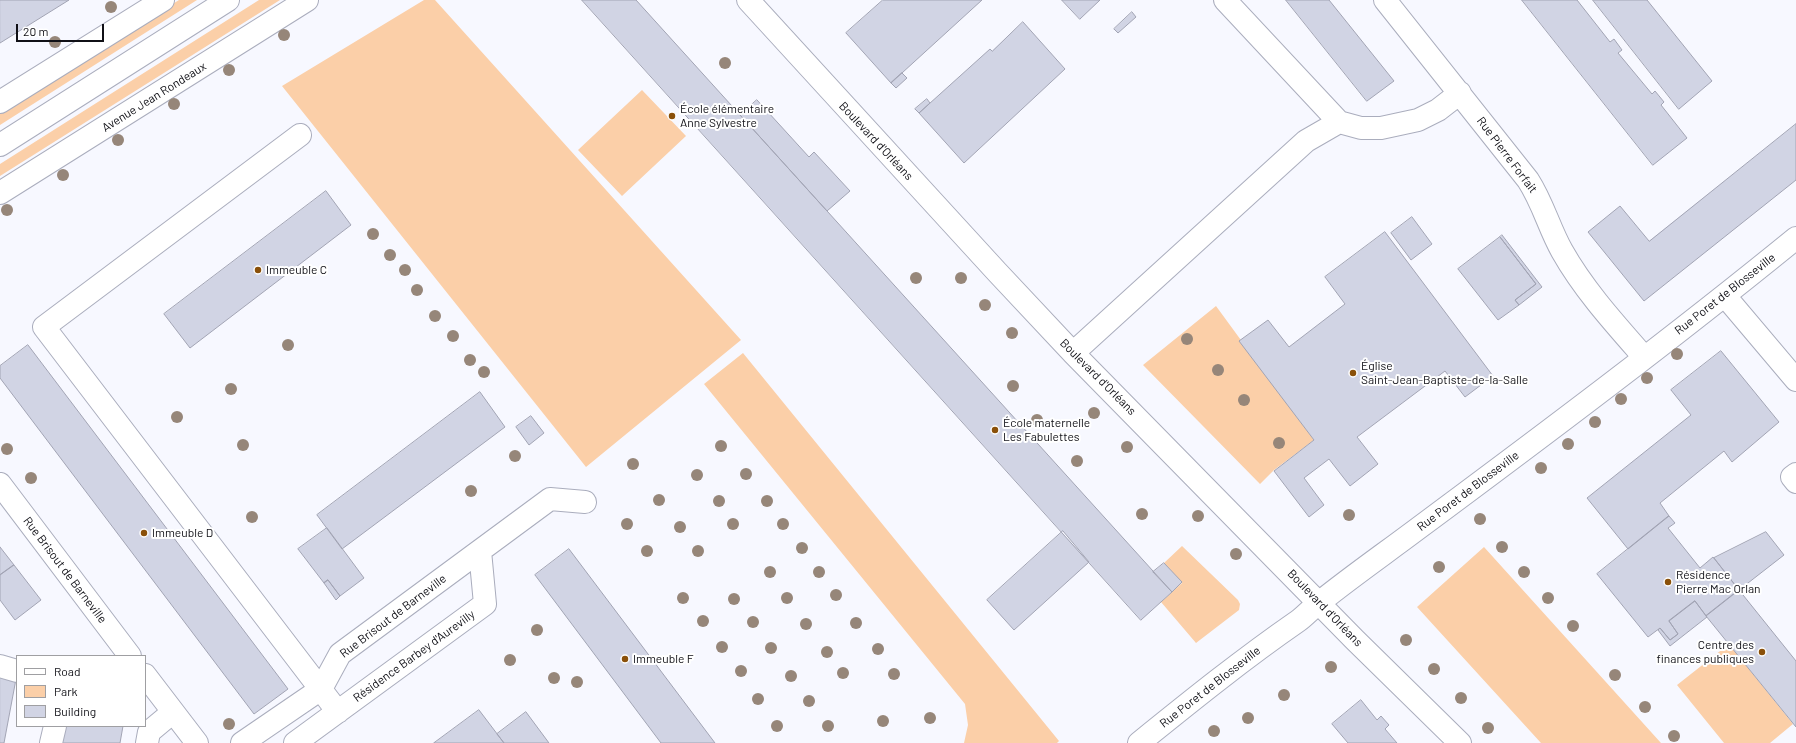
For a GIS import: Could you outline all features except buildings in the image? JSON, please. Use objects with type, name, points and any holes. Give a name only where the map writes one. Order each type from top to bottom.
[{"type":"street","points":[[0,102],[163,0]]},
{"type":"street","points":[[0,145],[228,0]]},
{"type":"street","name":"Avenue Jean Rondeaux","points":[[0,193],[307,0]]},
{"type":"street","name":"Boulevard d'Orléans","points":[[748,0],[1073,353],[1319,603],[1460,743]]},
{"type":"street","points":[[1225,0],[1339,122],[1361,128],[1381,128],[1418,120],[1438,110],[1460,93]]},
{"type":"street","name":"Rue Pierre Forfait","points":[[1385,0],[1460,93],[1534,189],[1541,202],[1553,233],[1576,273],[1644,357]]},
{"type":"street","points":[[1073,353],[1306,141],[1339,122]]},
{"type":"street","points":[[295,743],[338,712],[44,327],[300,136]]},
{"type":"street","name":"Rue Poret de Blosseville","points":[[1139,743],[1275,636],[1299,621],[1319,603],[1725,296],[1796,238]]},
{"type":"street","points":[[1725,296],[1796,380]]},
{"type":"street","points":[[1796,474],[1792,477],[1796,482]]},
{"type":"street","name":"Rue Brisout de Barneville","points":[[0,485],[129,655]]},
{"type":"street","name":"Rue Brisout de Barneville","points":[[321,689],[340,654],[550,499],[585,502]]},
{"type":"street","name":"Résidence Barbey d'Aurevilly","points":[[338,712],[484,604],[480,550]]},
{"type":"street","points":[[0,666],[16,671]]},
{"type":"street","points":[[146,676],[197,743]]},
{"type":"street","points":[[242,743],[321,689]]},
{"type":"street","points":[[147,743],[149,732],[173,712]]},
{"type":"street","points":[[51,743],[55,727]]},
{"type":"green space","points":[[179,0],[197,0],[0,125],[0,113]]},
{"type":"green space","points":[[259,0],[280,0],[0,176],[0,164]]},
{"type":"green space","points":[[424,0],[435,0],[741,340],[586,467],[282,86]]},
{"type":"green space","points":[[642,90],[686,136],[622,196],[578,150]]},
{"type":"green space","points":[[1216,306],[1314,440],[1274,470],[1260,484],[1143,365]]},
{"type":"green space","points":[[743,353],[1059,741],[1057,743],[964,743],[968,725],[965,704],[704,384]]},
{"type":"green space","points":[[1182,546],[1238,600],[1240,604],[1239,610],[1196,643],[1161,602],[1182,583],[1164,563]]},
{"type":"green space","points":[[1484,547],[1661,743],[1541,743],[1417,607]]},
{"type":"green space","points":[[1729,644],[1793,724],[1770,743],[1724,743],[1677,685]]},
{"type":"place","name":"École élémentaire Anne Sylvestre","points":[[672,116]]},
{"type":"place","name":"Immeuble C","points":[[258,270]]},
{"type":"place","name":"Église Saint-Jean-Baptiste-de-la-Salle","points":[[1353,373]]},
{"type":"place","name":"École maternelle Les Fabulettes","points":[[995,430]]},
{"type":"place","name":"Immeuble D","points":[[144,533]]},
{"type":"place","name":"Résidence Pierre Mac Orlan","points":[[1668,582]]},
{"type":"place","name":"Centre des finances publiques","points":[[1762,652]]},
{"type":"place","name":"Immeuble F","points":[[625,659]]}]
